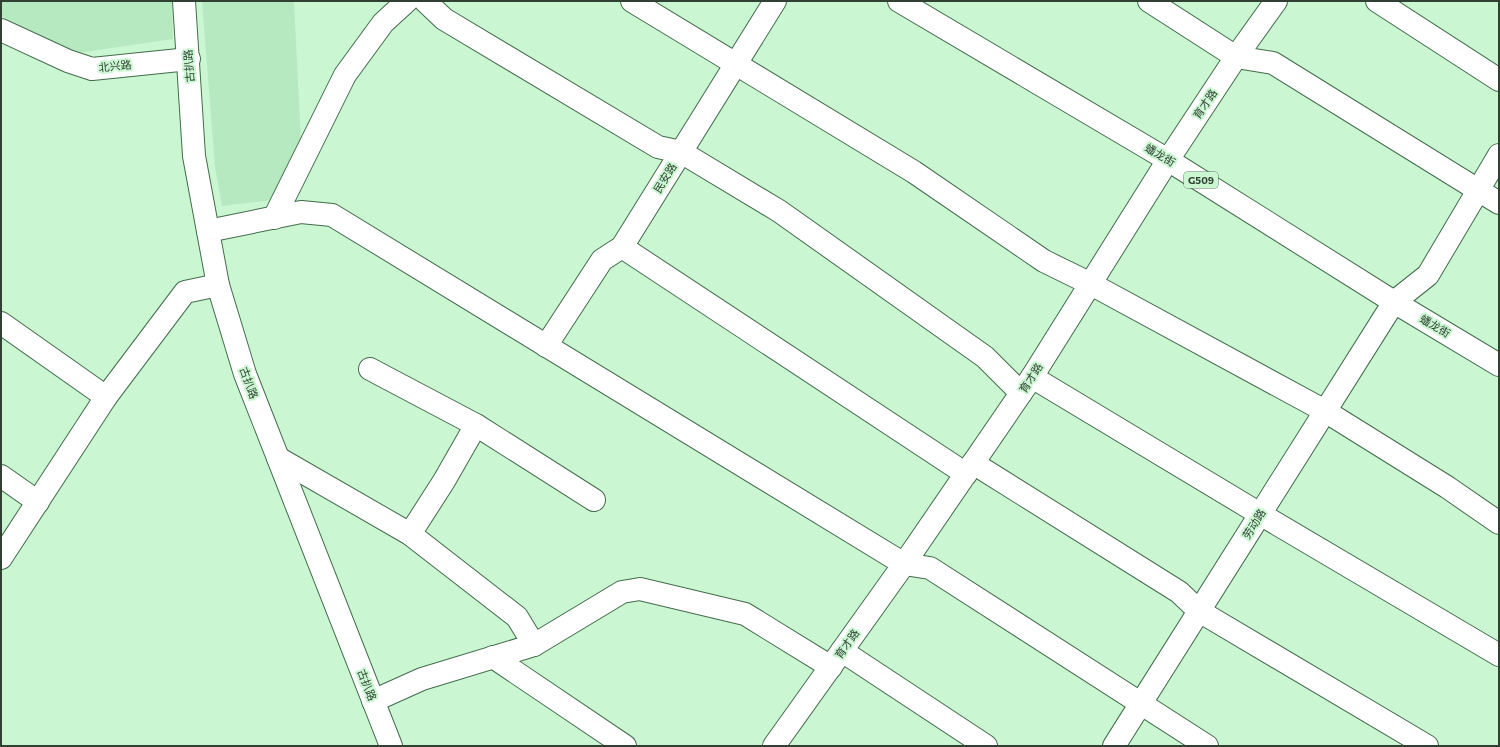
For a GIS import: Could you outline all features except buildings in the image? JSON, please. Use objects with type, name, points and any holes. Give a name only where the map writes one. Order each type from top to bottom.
[{"type":"main road","name":"古扒路","points":[[184,1],[189,59],[194,156],[218,285],[245,374],[391,746]]},
{"type":"main road","points":[[274,218],[345,75],[383,23],[407,1]]},
{"type":"main road","points":[[425,1],[444,19],[658,147],[681,152],[779,211],[1026,385],[1260,514],[1499,655]]},
{"type":"main road","points":[[632,1],[914,172],[1044,261],[1091,284],[1325,411],[1447,487],[1499,523]]},
{"type":"main road","name":"民安路","points":[[546,346],[602,260],[622,247],[775,1]]},
{"type":"main road","name":"蟠龙街","points":[[899,1],[1168,160],[1394,302],[1499,365]]},
{"type":"main road","points":[[1149,1],[1236,57],[1273,63],[1499,203]]},
{"type":"main road","name":"育才路","points":[[774,746],[970,469],[1091,284],[1168,160],[1236,57],[1276,1]]},
{"type":"main road","points":[[1376,1],[1499,80]]},
{"type":"main road","name":"北兴路","points":[[1,30],[68,62],[92,69],[189,59]]},
{"type":"main road","name":"劳动路","points":[[1114,746],[1394,302],[1428,275],[1499,155]]},
{"type":"main road","points":[[208,231],[301,212],[332,215],[904,564],[930,568],[1207,746]]},
{"type":"main road","points":[[622,247],[970,469],[1179,592],[1199,611],[1427,746]]},
{"type":"main road","points":[[1,558],[106,397],[185,292],[218,285]]},
{"type":"main road","points":[[1,323],[106,397]]},
{"type":"main road","points":[[370,369],[476,425],[594,500]]},
{"type":"main road","points":[[410,534],[476,425]]},
{"type":"main road","points":[[278,458],[410,534],[518,617],[534,645]]},
{"type":"main road","points":[[1,476],[38,502]]},
{"type":"main road","points":[[373,701],[422,679],[534,645],[622,592],[640,589],[745,614],[836,659],[986,746]]},
{"type":"main road","points":[[493,658],[625,746]]},
{"type":"shaded area","points":[[1,1],[172,1],[173,39],[78,53],[1,16]]},
{"type":"shaded area","points":[[202,1],[294,1],[301,141],[272,200],[222,206],[215,167]]}]
